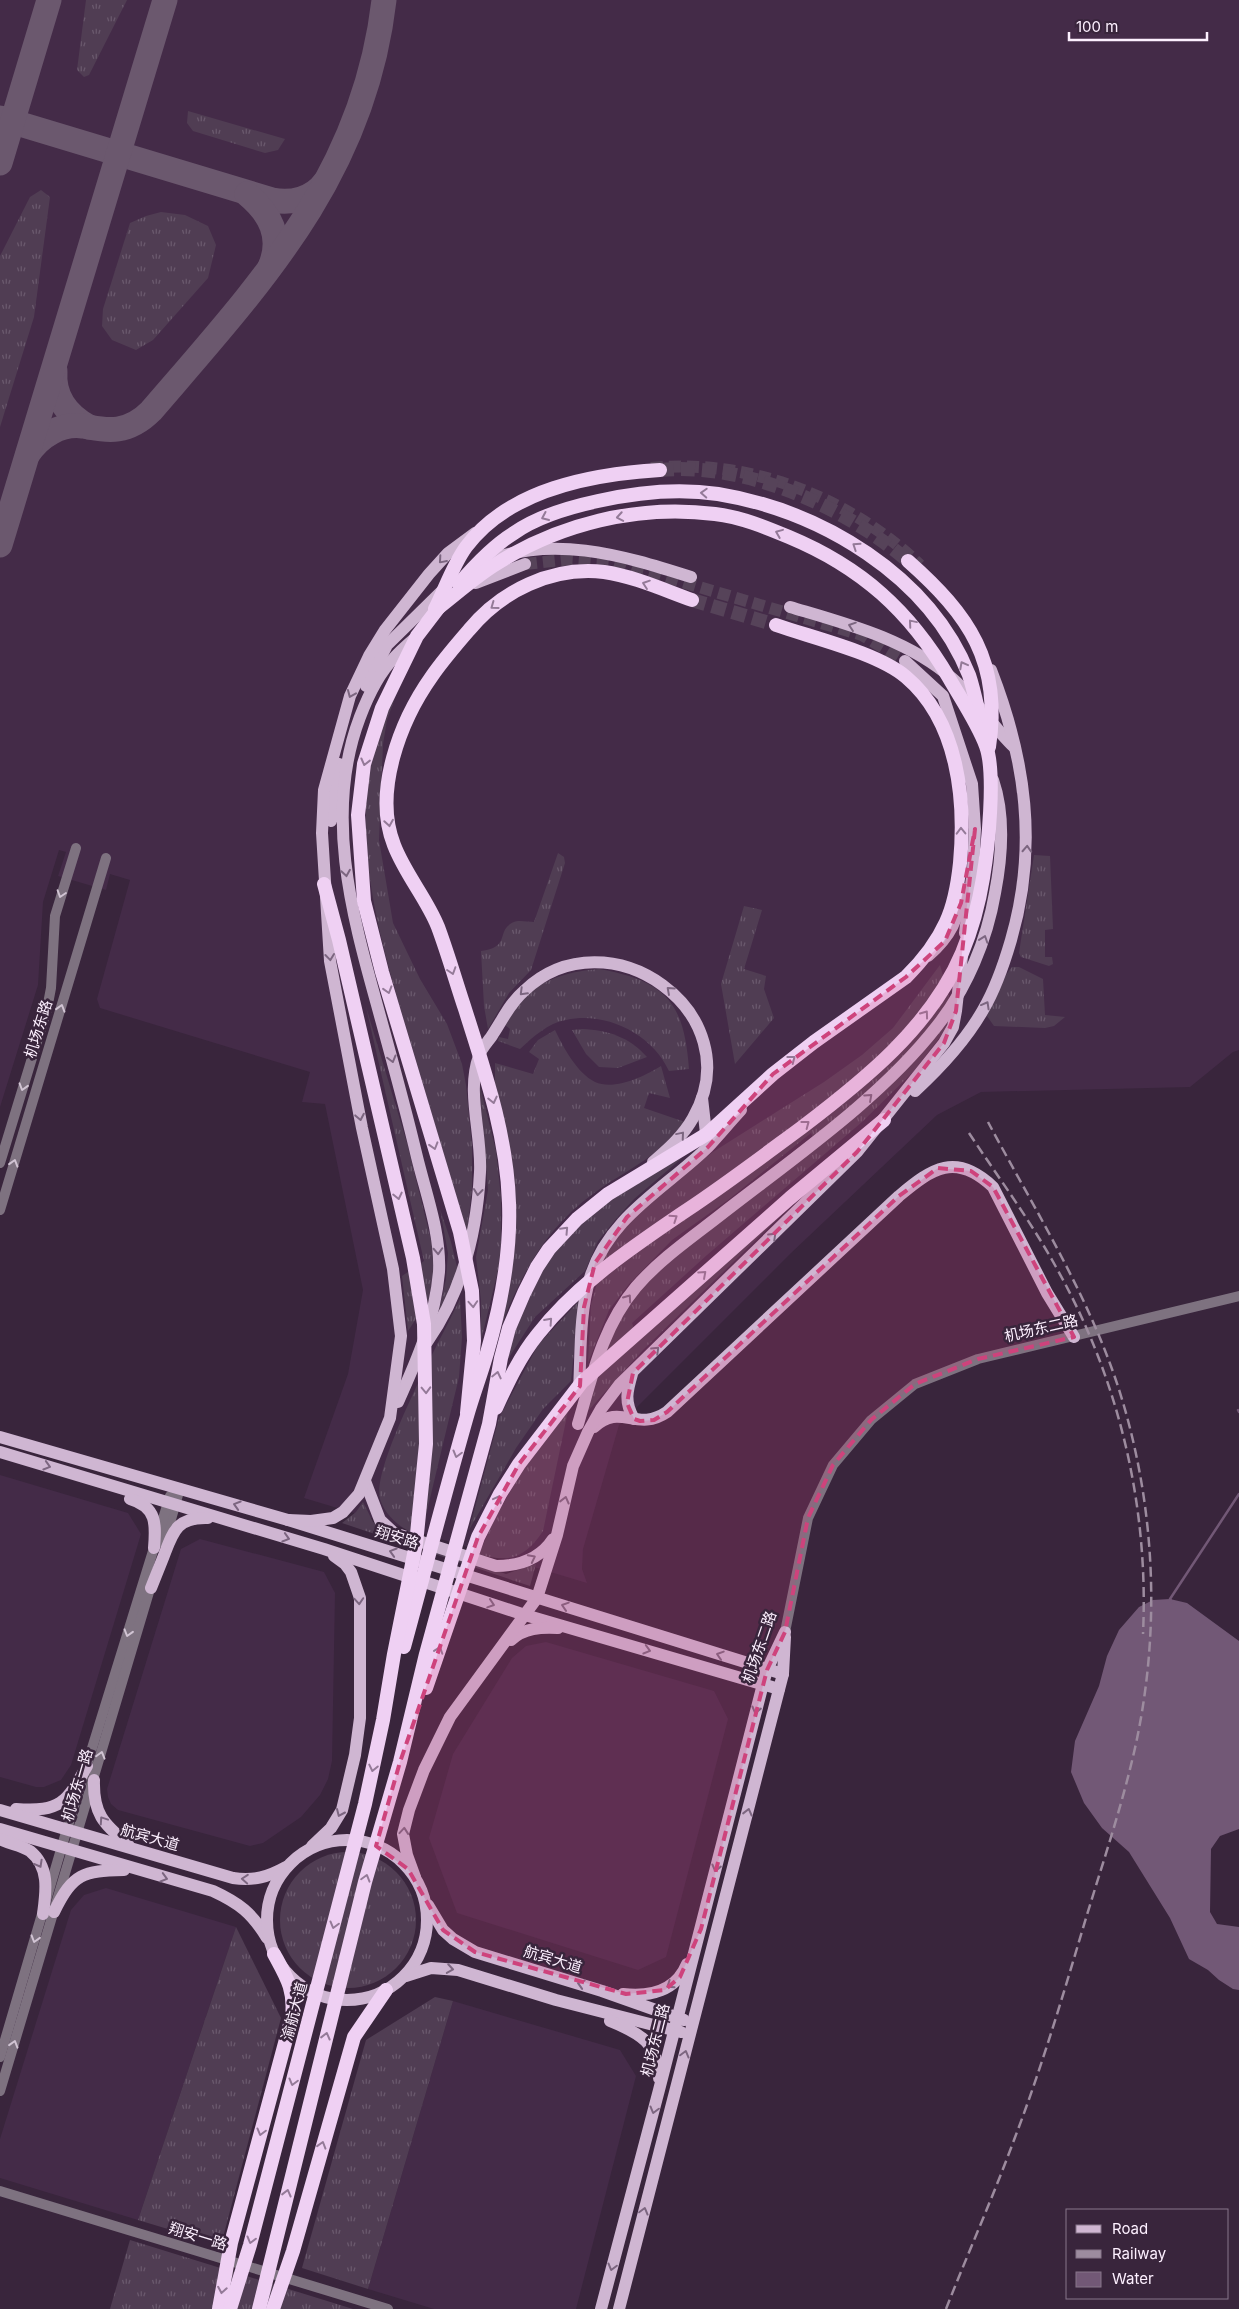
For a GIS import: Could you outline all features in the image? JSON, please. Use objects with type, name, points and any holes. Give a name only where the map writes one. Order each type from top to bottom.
[{"type":"highway","points":[[434,613],[466,548],[479,532],[500,514],[532,497],[568,484],[605,476],[660,470]]},
{"type":"highway","points":[[467,1413],[474,1341],[472,1300],[460,1232],[382,972],[364,901],[358,815],[364,764],[382,708],[417,636],[434,613],[494,547],[515,531],[548,515],[583,504],[624,495],[672,491],[718,494],[770,506],[843,538],[874,558],[911,591],[933,615],[952,644],[968,674],[991,773],[987,857],[972,925],[962,954],[940,993],[919,1022],[886,1058],[848,1092],[736,1177],[663,1226],[582,1287],[537,1335],[520,1360],[490,1424]]},
{"type":"highway","points":[[434,613],[492,567],[530,545],[595,521],[642,513],[688,511],[747,520],[822,550],[866,579],[902,612],[933,652],[987,750]]},
{"type":"highway","points":[[908,561],[964,619],[978,646],[989,675],[993,711],[987,750]]},
{"type":"highway","points":[[383,1720],[467,1413],[487,1354],[507,1261],[509,1204],[504,1154],[490,1088],[479,1053],[437,924],[403,866],[392,842],[388,819],[390,776],[401,737],[414,706],[431,677],[482,614],[510,594],[538,580],[566,573],[606,572],[692,600]]},
{"type":"highway","points":[[259,2309],[365,1882],[400,1762],[426,1654],[490,1424],[495,1383],[509,1328],[537,1267],[549,1249],[577,1219],[608,1194],[646,1169],[686,1148],[707,1140],[774,1074],[917,966],[946,921],[958,884],[962,842],[959,783],[946,733],[934,709],[920,689],[905,675],[871,657],[776,625]]},
{"type":"highway","points":[[324,884],[339,940],[413,1258],[424,1324],[427,1400],[424,1481],[416,1544],[383,1720]]},
{"type":"highway","points":[[400,1762],[478,1537],[500,1494],[519,1464],[582,1382],[790,1198],[884,1120]]},
{"type":"highway","name":"渝航大道","points":[[230,2309],[268,2178],[365,1804],[383,1720]]},
{"type":"highway","points":[[219,2309],[231,2242],[292,2017],[293,1994],[273,1949]]},
{"type":"highway","points":[[273,2309],[292,2251],[354,2036],[386,1990]]},
{"type":"main road","points":[[390,1418],[401,1336],[398,1303],[330,961],[322,833],[324,790],[350,696],[373,649],[403,605],[448,553],[492,522],[568,487],[618,472],[642,469]]},
{"type":"main road","points":[[324,868],[334,790],[342,752],[364,690],[387,645],[446,587],[472,567],[499,555],[538,548],[570,548],[620,556],[690,577]]},
{"type":"main road","points":[[387,645],[421,618],[459,592],[490,576],[525,564]]},
{"type":"main road","points":[[884,1120],[924,1082],[963,1039],[983,1011],[1003,969],[1018,917],[1025,878],[1027,842],[1024,795],[1014,747],[998,690],[979,640],[944,590]]},
{"type":"main road","points":[[790,607],[849,624],[887,638],[929,659],[954,680],[1014,747]]},
{"type":"main road","points":[[288,1520],[311,1521],[333,1518],[352,1504],[365,1481],[390,1418],[422,1349],[433,1306],[439,1271],[437,1243],[408,1122],[358,936],[344,862],[342,812],[349,750],[366,701],[393,658],[417,636]]},
{"type":"main road","points":[[583,1428],[607,1402],[620,1384],[824,1187],[857,1152],[944,1043],[952,1027],[973,870],[975,829],[972,784],[943,696],[905,661]]},
{"type":"main road","points":[[0,1829],[213,1891],[240,1905],[251,1914],[294,1980],[318,1995],[332,1999],[352,2000],[373,1996],[404,1978],[417,1960],[425,1940],[428,1919],[424,1897],[404,1846],[403,1834],[409,1810],[440,1736],[537,1598],[558,1532],[600,1348],[608,1330],[635,1288],[670,1255],[865,1100],[906,1062],[938,1025],[962,988],[978,954],[991,916],[999,876],[1000,805],[991,773]]},
{"type":"main road","points":[[917,966],[945,941],[954,924],[961,903],[975,829]]},
{"type":"main road","points":[[422,1349],[440,1324],[459,1284],[473,1235],[480,1170],[474,1086],[479,1053],[506,1012],[523,991],[542,977],[567,966],[585,962],[614,964],[645,973],[666,986],[687,1006],[695,1019],[704,1046],[707,1072],[702,1097],[694,1116],[683,1134],[646,1169]]},
{"type":"main road","points":[[583,1428],[584,1307],[595,1263],[614,1232],[627,1217],[707,1140],[702,1097]]},
{"type":"main road","points":[[583,1428],[606,1418],[654,1420],[679,1403],[899,1196],[921,1178],[938,1168],[971,1171],[993,1187],[1047,1292],[1074,1337]]},
{"type":"main road","points":[[633,1373],[626,1396],[628,1407],[634,1419]]},
{"type":"main road","points":[[0,1430],[28,1445]]},
{"type":"main road","name":"翔安路","points":[[0,1437],[288,1520],[783,1674]]},
{"type":"main road","points":[[0,1452],[324,1549],[525,1615],[779,1689]]},
{"type":"main road","points":[[87,1478],[113,1493],[138,1501],[148,1508],[156,1529],[154,1548]]},
{"type":"main road","points":[[365,1481],[380,1520],[394,1533],[496,1566],[519,1564],[539,1554],[547,1548],[558,1532]]},
{"type":"main road","points":[[151,1588],[170,1537],[177,1527],[191,1519],[225,1520]]},
{"type":"main road","points":[[273,1949],[267,1923],[269,1901],[278,1881],[294,1861],[331,1828],[342,1810],[355,1755],[360,1718],[358,1588],[345,1564],[324,1549]]},
{"type":"main road","points":[[498,1652],[516,1635],[534,1629],[578,1630]]},
{"type":"main road","points":[[619,2309],[783,1674],[785,1632]]},
{"type":"main road","name":"机场东二路","points":[[601,2309],[701,1929],[762,1684],[766,1670],[785,1632]]},
{"type":"main road","points":[[0,1808],[31,1810],[52,1807],[62,1802],[71,1793],[87,1766]]},
{"type":"main road","points":[[94,1780],[95,1804],[103,1822],[134,1849]]},
{"type":"main road","name":"航宾大道","points":[[0,1808],[134,1849],[245,1880],[265,1878],[294,1861]]},
{"type":"main road","points":[[0,1839],[30,1851],[40,1863],[46,1882],[48,1913]]},
{"type":"main road","points":[[294,1861],[326,1844],[355,1841],[375,1845],[392,1854],[415,1877]]},
{"type":"main road","points":[[48,1913],[65,1889],[82,1876],[99,1871],[134,1869]]},
{"type":"main road","name":"航宾大道","points":[[424,1897],[443,1930],[463,1946],[475,1952],[602,1991],[676,2024]]},
{"type":"main road","points":[[602,1991],[641,1995],[665,1990],[672,1985],[685,1969],[701,1929]]},
{"type":"main road","name":"航宾大道","points":[[404,1978],[420,1970],[444,1968],[458,1970],[556,2000],[676,2024],[692,2029]]},
{"type":"main road","points":[[556,2000],[640,2034],[653,2050],[657,2059],[659,2090]]},
{"type":"street","name":"机场东路","points":[[0,1163],[47,1009],[51,988],[55,916],[76,848]]},
{"type":"street","name":"机场东路","points":[[0,1210],[106,858]]},
{"type":"street","name":"机场东二路","points":[[785,1632],[808,1518],[833,1465],[871,1420],[915,1384],[978,1359],[1239,1296]]},
{"type":"street","name":"机场东一路","points":[[0,2091],[48,1913],[73,1831],[94,1780],[151,1588],[177,1487]]},
{"type":"street","name":"机场东一路","points":[[73,1831],[87,1766],[154,1548],[172,1504]]},
{"type":"street","name":"机场东一路","points":[[0,2057],[48,1913]]},
{"type":"street","name":"翔安一路","points":[[0,2191],[388,2309]]},
{"type":"highlighted area","points":[[975,829],[956,1011],[944,1043],[857,1152],[633,1373],[627,1403],[634,1419],[640,1421],[654,1420],[667,1412],[899,1196],[938,1168],[971,1171],[993,1187],[1074,1337],[978,1359],[915,1384],[871,1420],[833,1465],[808,1518],[785,1632],[767,1670],[701,1929],[680,1977],[665,1990],[626,1994],[475,1952],[443,1930],[408,1869],[376,1846],[400,1762],[478,1537],[519,1464],[580,1386],[584,1307],[595,1263],[627,1217],[708,1147],[773,1074],[906,977],[945,941],[961,903]]},
{"type":"shaded area","points":[[0,0],[1239,0],[1239,1050],[1233,1052],[1190,1087],[981,1092],[937,1115],[791,1253],[619,1425],[583,1549],[582,1569],[587,1583],[304,1498],[348,1374],[363,1290],[325,1104],[302,1102],[310,1072],[100,1008],[97,999],[130,880],[110,874],[106,890],[58,876],[66,852],[59,850],[43,902],[38,985],[0,1107]]},
{"type":"shaded area","points":[[0,1475],[128,1513],[141,1534],[71,1765],[61,1780],[44,1787],[36,1787],[0,1777]]},
{"type":"shaded area","points":[[200,1539],[324,1572],[335,1593],[332,1761],[328,1779],[320,1795],[301,1817],[263,1843],[250,1846],[118,1810],[111,1804],[108,1797],[107,1789],[181,1549]]},
{"type":"shaded area","points":[[546,1642],[714,1691],[728,1719],[666,1957],[638,1970],[457,1913],[429,1838],[453,1754],[512,1658],[526,1646]]},
{"type":"shaded area","points":[[106,1888],[236,1927],[138,2220],[0,2178],[0,2139],[71,1910],[84,1895]]},
{"type":"shaded area","points":[[453,2001],[620,2050],[636,2076],[576,2309],[434,2309],[368,2289]]},
{"type":"green space","points":[[86,0],[127,0],[89,75],[84,77],[77,70]]},
{"type":"green space","points":[[188,111],[285,139],[278,150],[265,153],[193,131],[187,123]]},
{"type":"green space","points":[[41,190],[50,197],[34,317],[0,427],[0,256],[30,197]]},
{"type":"green space","points":[[161,212],[185,215],[208,226],[216,245],[208,278],[153,340],[136,350],[112,340],[102,326],[103,309],[130,223]]},
{"type":"green space","points":[[399,687],[387,720],[383,744],[379,840],[393,923],[420,979],[447,1024],[462,1064],[472,1146],[472,1188],[467,1233],[400,1007],[379,926],[371,886],[367,845],[366,803],[371,762],[381,721]]},
{"type":"green space","points":[[558,853],[564,857],[565,863],[531,970],[509,993],[488,1029],[484,1006],[481,951],[497,946],[508,925],[521,921],[534,922]]},
{"type":"green space","points":[[1034,855],[1050,856],[1053,929],[1045,930],[1045,957],[1052,957],[1053,964],[1049,966],[1021,957],[1019,953]]},
{"type":"green space","points":[[744,906],[762,910],[744,969],[766,976],[764,989],[774,1018],[735,1064],[721,984]]},
{"type":"green space","points":[[940,965],[952,1008],[950,1024],[913,1072],[862,1122],[707,1255],[632,1323],[638,1340],[799,1198],[643,1350],[587,1412],[603,1349],[638,1289],[656,1271],[816,1145],[811,1133],[728,1200],[672,1240],[629,1284],[609,1310],[588,1363],[591,1305],[604,1257],[619,1234],[663,1189],[713,1152],[824,1082],[862,1055],[893,1028]]},
{"type":"green space","points":[[1012,967],[1019,967],[1043,979],[1045,1015],[1065,1017],[1054,1026],[1045,1028],[994,1026],[987,1016],[1006,975]]},
{"type":"green space","points":[[599,969],[641,980],[656,988],[667,998],[676,1011],[682,1027],[689,1069],[669,1071],[651,1046],[639,1036],[612,1022],[597,1019],[581,1018],[553,1024],[541,1031],[520,1049],[498,1041],[499,1037],[508,1039],[510,1029],[504,1024],[523,999],[534,989],[560,976],[579,971]]},
{"type":"green space","points":[[366,1007],[407,1143],[433,1248],[434,1271],[429,1299],[408,1331],[402,1276],[424,1261]]},
{"type":"green space","points":[[555,1030],[566,1052],[582,1072],[595,1082],[611,1085],[620,1084],[638,1078],[661,1066],[670,1098],[649,1093],[644,1108],[685,1122],[662,1147],[593,1194],[557,1226],[530,1264],[519,1285],[492,1351],[511,1267],[495,1085],[495,1063],[533,1074],[539,1059],[529,1052],[538,1040]]},
{"type":"green space","points":[[572,1030],[601,1031],[617,1036],[633,1044],[647,1057],[618,1068],[599,1067],[586,1054]]},
{"type":"green space","points":[[479,1082],[496,1151],[501,1198],[499,1266],[481,1341],[481,1300],[476,1257],[488,1190]]},
{"type":"green space","points":[[682,1158],[634,1199],[616,1219],[598,1241],[585,1271],[535,1317],[506,1362],[523,1303],[551,1256],[586,1216],[652,1173]]},
{"type":"green space","points":[[440,1209],[458,1271],[438,1314],[446,1279],[448,1253]]},
{"type":"green space","points":[[460,1299],[462,1337],[459,1377],[421,1536],[401,1527],[390,1517],[380,1499],[380,1482],[386,1459],[410,1400]]},
{"type":"green space","points":[[579,1301],[571,1381],[543,1409],[516,1448],[469,1530],[499,1418],[538,1345]]},
{"type":"green space","points":[[568,1411],[543,1531],[530,1547],[516,1556],[499,1558],[479,1554],[495,1518],[528,1461]]},
{"type":"green space","points":[[363,1502],[373,1522],[387,1533],[506,1574],[536,1564],[530,1586],[342,1523],[356,1512]]},
{"type":"green space","points":[[348,1852],[374,1857],[396,1872],[411,1894],[416,1920],[411,1946],[396,1968],[374,1983],[348,1988],[322,1983],[300,1968],[285,1946],[280,1920],[285,1894],[300,1872],[322,1857]]},
{"type":"green space","points":[[236,1927],[281,2018],[221,2245],[138,2220]]},
{"type":"green space","points":[[435,1997],[453,2001],[368,2289],[302,2268],[366,2040]]},
{"type":"green space","points":[[130,2240],[353,2309],[110,2309]]},
{"type":"water","points":[[1170,1599],[1187,1603],[1239,1641],[1239,1829],[1220,1836],[1211,1849],[1210,1912],[1217,1924],[1239,1927],[1239,1990],[1233,1989],[1208,1970],[1189,1959],[1170,1918],[1129,1852],[1102,1828],[1084,1803],[1071,1772],[1075,1741],[1099,1686],[1107,1656],[1119,1630],[1139,1607],[1153,1600]]},
{"type":"waterway","points":[[1172,1602],[1170,1599],[1239,1494]]},
{"type":"taxiway","points":[[0,163],[49,0]]},
{"type":"taxiway","points":[[0,545],[165,0]]},
{"type":"taxiway","points":[[28,454],[45,436],[59,429],[75,426],[118,429],[132,425],[144,417],[231,318],[301,223],[330,173],[354,120],[373,63],[384,0]]},
{"type":"taxiway","points":[[0,118],[272,200],[294,201],[301,199],[314,193],[325,182]]},
{"type":"taxiway","points":[[247,194],[262,209],[272,226],[275,246],[270,267]]},
{"type":"taxiway","points":[[55,371],[56,389],[63,404],[74,417],[89,427]]},
{"type":"tunnel","points":[[651,468],[688,467],[724,469],[760,476],[796,487],[830,502],[862,520],[892,541],[920,565]]},
{"type":"tunnel","points":[[660,470],[692,469],[726,473],[792,492],[854,522],[908,561]]},
{"type":"tunnel","points":[[525,564],[572,559],[614,562],[862,635],[905,661]]},
{"type":"tunnel","points":[[692,600],[776,625]]},
{"type":"railway","points":[[946,2309],[1006,2161],[1034,2085],[1112,1834],[1130,1770],[1143,1705],[1151,1619],[1151,1576],[1143,1490],[1135,1448],[1112,1369],[1064,1261],[988,1122]]},
{"type":"railway","points":[[969,1133],[1025,1216],[1056,1267],[1078,1310],[1097,1354],[1113,1399],[1135,1491],[1141,1538],[1144,1586],[1143,1634]]}]
